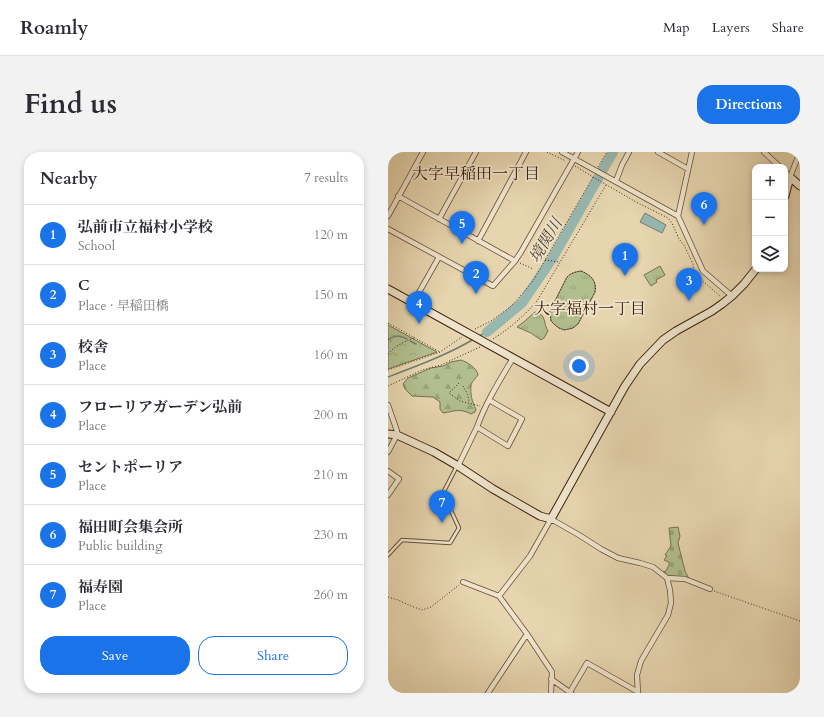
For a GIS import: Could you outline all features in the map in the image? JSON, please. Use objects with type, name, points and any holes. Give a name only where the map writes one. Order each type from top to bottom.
[{"type":"street","points":[[388,216],[423,152]]},
{"type":"street","points":[[439,219],[476,152]]},
{"type":"street","points":[[478,240],[526,152]]},
{"type":"street","points":[[562,152],[678,216],[703,270],[732,296]]},
{"type":"street","points":[[388,229],[493,286],[516,261],[578,152]]},
{"type":"street","points":[[616,181],[622,164],[629,152]]},
{"type":"street","points":[[658,152],[688,169]]},
{"type":"street","points":[[678,216],[692,152]]},
{"type":"street","points":[[764,152],[777,164]]},
{"type":"street","points":[[800,152],[788,175],[800,186]]},
{"type":"street","points":[[398,196],[516,261]]},
{"type":"street","points":[[413,303],[439,257]]},
{"type":"street","points":[[499,596],[530,556],[632,376],[650,353],[663,340],[712,311],[732,296],[754,272]]},
{"type":"street","points":[[388,289],[611,412]]},
{"type":"street","points":[[458,466],[489,400],[513,358]]},
{"type":"street","points":[[476,427],[508,446],[522,419],[489,400]]},
{"type":"street","points":[[388,405],[397,431],[388,452]]},
{"type":"street","points":[[388,434],[396,435],[434,452],[493,489],[540,516],[551,518],[618,558],[653,567],[667,578],[686,579],[710,589]]},
{"type":"street","points":[[388,471],[399,479],[388,496]]},
{"type":"street","points":[[638,692],[637,675],[641,661],[668,615],[671,603],[667,578]]},
{"type":"street","points":[[462,582],[499,596],[527,634],[552,672],[551,693]]},
{"type":"street","points":[[488,693],[527,634]]},
{"type":"street","points":[[551,679],[571,692],[588,663],[638,692]]},
{"type":"lane","points":[[388,555],[402,540],[450,543],[459,528],[443,493],[458,466]]},
{"type":"path","points":[[547,152],[569,163]]},
{"type":"path","points":[[596,170],[607,152]]},
{"type":"path","points":[[574,165],[605,184],[668,218],[672,223],[679,239],[684,245],[693,264],[694,271],[698,277],[723,298]]},
{"type":"path","points":[[388,370],[440,352],[500,316],[517,300],[533,281],[593,177]]},
{"type":"path","points":[[388,386],[422,370],[441,365],[478,349],[500,335],[528,311],[537,301],[605,184]]},
{"type":"path","points":[[545,260],[560,262]]},
{"type":"path","points":[[516,261],[533,269]]},
{"type":"path","points":[[581,271],[586,273],[595,282],[595,292],[578,324],[573,328],[564,330],[554,325],[551,321],[550,311],[567,277],[570,274],[581,271]]},
{"type":"path","points":[[388,323],[440,352]]},
{"type":"path","points":[[388,354],[400,343],[414,338]]},
{"type":"path","points":[[388,339],[395,347]]},
{"type":"path","points":[[459,383],[449,393],[460,400],[477,404],[485,408]]},
{"type":"path","points":[[462,386],[468,395],[469,403]]},
{"type":"path","points":[[388,597],[422,610],[431,607],[462,582]]},
{"type":"path","points":[[710,589],[800,621]]},
{"type":"green space","points":[[660,266],[665,275],[656,280],[657,282],[651,286],[644,275]]},
{"type":"green space","points":[[581,271],[588,274],[594,282],[595,292],[578,324],[573,328],[564,330],[559,328],[551,321],[550,311],[567,277],[573,273]]},
{"type":"green space","points":[[535,312],[539,313],[543,317],[548,331],[541,340],[531,333],[517,327]]},
{"type":"green space","points":[[388,325],[437,352],[388,369]]},
{"type":"green space","points":[[461,360],[474,368],[478,375],[471,385],[472,401],[476,409],[475,412],[471,414],[457,410],[443,413],[440,409],[440,402],[433,397],[412,396],[405,389],[403,384],[408,378],[431,368]]},
{"type":"green space","points":[[678,527],[680,536],[678,543],[685,571],[689,579],[667,576],[663,572],[666,571],[669,565],[669,562],[664,560],[667,556],[665,555],[671,546],[669,528]]},
{"type":"water","points":[[645,213],[666,225],[662,233],[640,222]]},
{"type":"waterway","name":"境関川","points":[[487,332],[522,303],[552,259],[613,152]]},
{"type":"waterway","points":[[479,336],[487,332]]},
{"type":"waterway","points":[[388,340],[397,336],[407,339]]},
{"type":"waterway","points":[[388,377],[443,355],[474,339]]},
{"type":"waterway","points":[[410,341],[416,344]]},
{"type":"place","name":"福田町会集会所","points":[[704,225]]},
{"type":"place","name":"セントポーリア","points":[[462,244]]},
{"type":"place","name":"弘前市立福村小学校","points":[[625,276]]},
{"type":"place","name":"C","points":[[476,294]]},
{"type":"place","name":"校舎","points":[[689,301]]},
{"type":"place","name":"フローリアガーデン弘前","points":[[419,324]]},
{"type":"place","name":"福寿園","points":[[442,523]]},
{"type":"district","name":"大字早稲田一丁目","points":[[476,173]]},
{"type":"district","name":"大字福村一丁目","points":[[590,308]]}]
